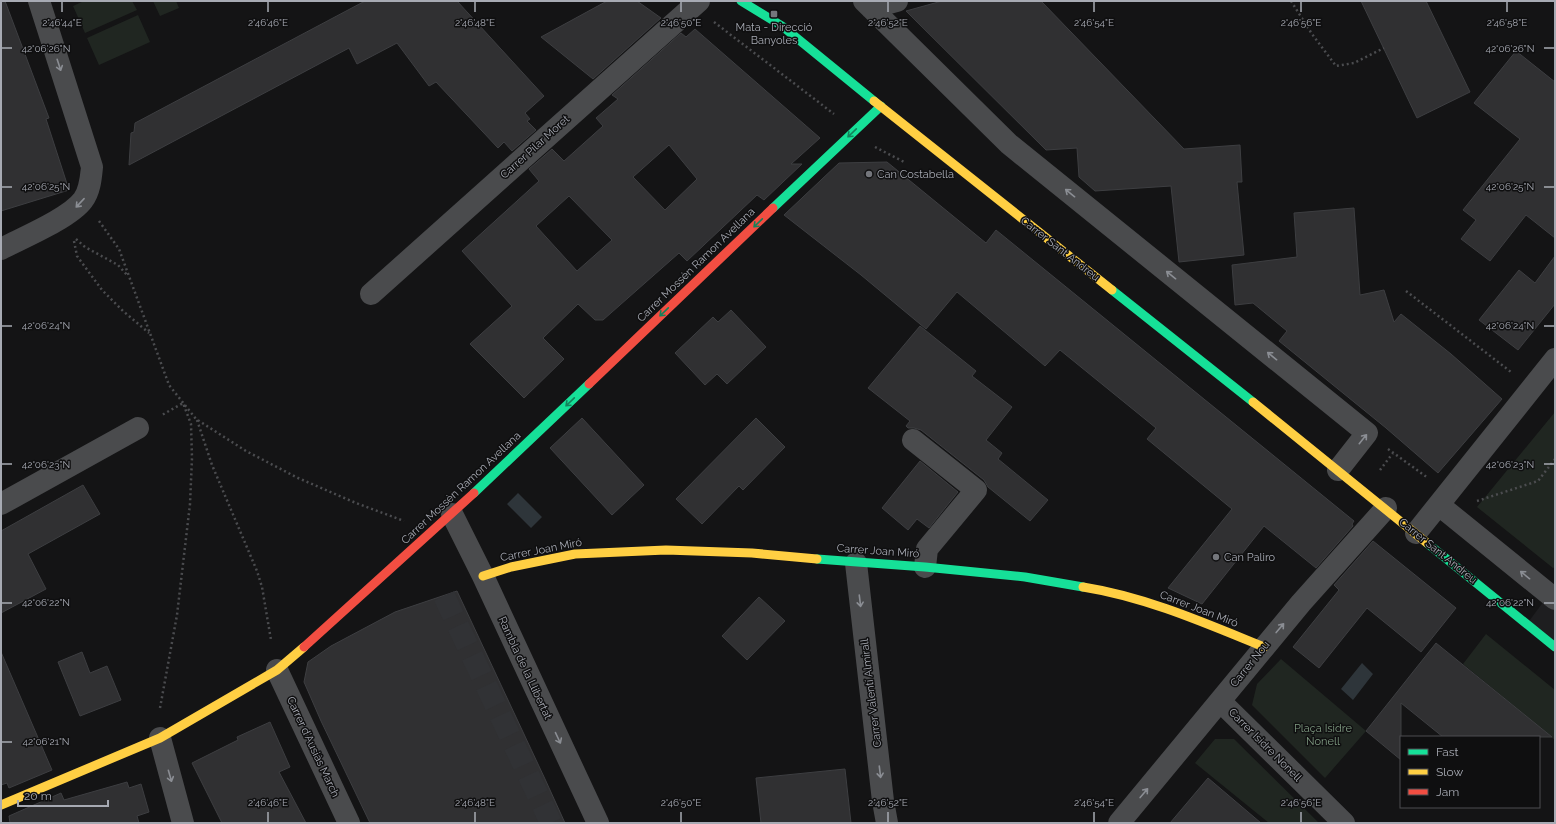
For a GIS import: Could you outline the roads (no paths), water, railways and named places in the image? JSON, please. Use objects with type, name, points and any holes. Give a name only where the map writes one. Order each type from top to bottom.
[{"type":"street","points":[[1,249],[69,213],[84,199],[89,186],[92,167],[39,1]]},
{"type":"street","name":"Carrer Pilar Moret","points":[[371,294],[699,1]]},
{"type":"street","name":"Carrer Sant Andreu","points":[[741,1],[782,26],[1386,508],[1555,647]]},
{"type":"street","points":[[867,5],[897,1]]},
{"type":"street","points":[[867,5],[1009,144],[1367,433],[1338,470]]},
{"type":"street","name":"Carrer Sant Andreu","points":[[768,7],[782,26]]},
{"type":"street","name":"Carrer Mossèn Ramon Avellana","points":[[1,805],[160,738],[277,670],[323,632],[452,514],[881,106]]},
{"type":"street","points":[[1416,533],[1555,359]]},
{"type":"street","points":[[1,504],[138,428]]},
{"type":"street","points":[[913,440],[976,490],[927,549],[925,567]]},
{"type":"street","points":[[1444,499],[1555,599]]},
{"type":"street","name":"Carrer Nou","points":[[1119,823],[1301,602],[1386,508]]},
{"type":"street","name":"Rambla de la Llibertat","points":[[452,514],[483,576],[598,823]]},
{"type":"street","name":"Carrer Joan Miró","points":[[483,576],[510,567],[575,554],[666,550],[752,553],[856,563],[925,567],[1025,577],[1109,590],[1180,613],[1264,647]]},
{"type":"street","name":"Carrer Valentí Almirall","points":[[856,563],[883,801],[887,823]]},
{"type":"street","name":"Carrer d'Ausiàs March","points":[[277,670],[350,823]]},
{"type":"street","name":"Carrer Isidre Nonell","points":[[1220,701],[1344,823]]},
{"type":"street","points":[[160,738],[183,823]]},
{"type":"tunnel","points":[[444,596],[551,823]]},
{"type":"place","name":"Mata - Direcció Banyoles","points":[[774,14]]},
{"type":"place","name":"Can Costabella","points":[[869,174]]},
{"type":"place","name":"Can Paliro","points":[[1216,557]]},
{"type":"park label","name":"Plaça Isidre Nonell","points":[[1323,734]]}]
